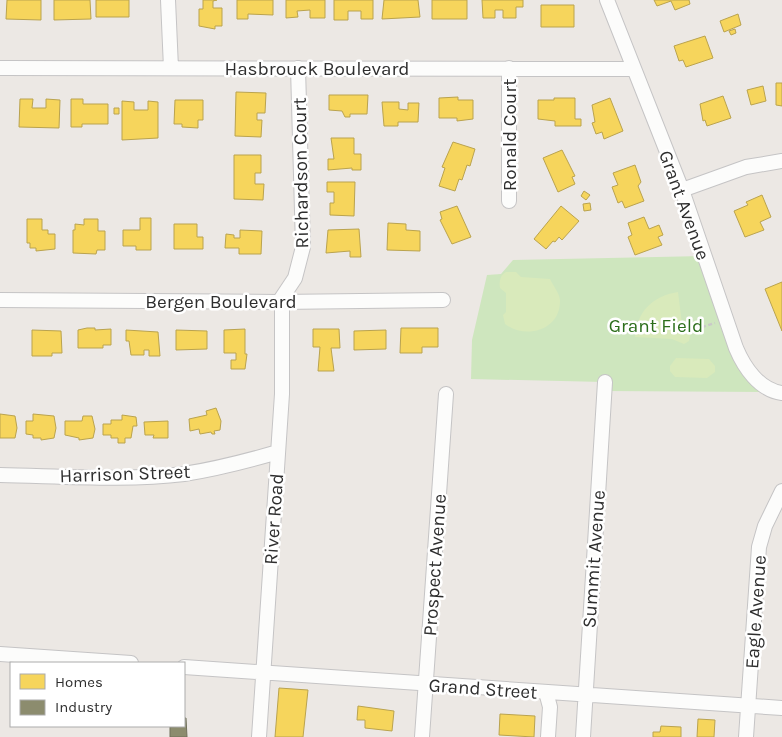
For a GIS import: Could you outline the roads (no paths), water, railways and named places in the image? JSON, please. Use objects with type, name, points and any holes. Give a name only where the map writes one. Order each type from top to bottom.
[{"type":"street","points":[[168,0],[170,68]]},
{"type":"street","name":"Grant Avenue","points":[[607,0],[682,190],[742,362],[752,376],[765,386],[782,393]]},
{"type":"street","name":"Hasbrouck Boulevard","points":[[0,68],[634,69]]},
{"type":"street","name":"Richardson Court","points":[[279,302],[295,278],[303,247],[298,68]]},
{"type":"street","name":"Ronald Court","points":[[509,68],[510,201]]},
{"type":"street","points":[[682,190],[746,167],[782,161]]},
{"type":"street","name":"Bergen Boulevard","points":[[0,300],[279,302],[443,300]]},
{"type":"street","name":"River Road","points":[[259,737],[282,394],[282,308],[279,302]]},
{"type":"street","name":"Summit Avenue","points":[[583,737],[605,382]]},
{"type":"street","name":"Prospect Avenue","points":[[422,737],[446,394]]},
{"type":"street","name":"Harrison Street","points":[[0,475],[147,476],[183,474],[225,467],[278,452]]},
{"type":"street","name":"Eagle Avenue","points":[[746,737],[759,547],[765,526],[782,491]]},
{"type":"street","points":[[0,654],[116,662]]},
{"type":"street","name":"Grand Street","points":[[185,667],[782,708]]},
{"type":"street","points":[[546,692],[550,707],[548,737]]},
{"type":"park label","name":"Grant Field","points":[[656,325]]}]
